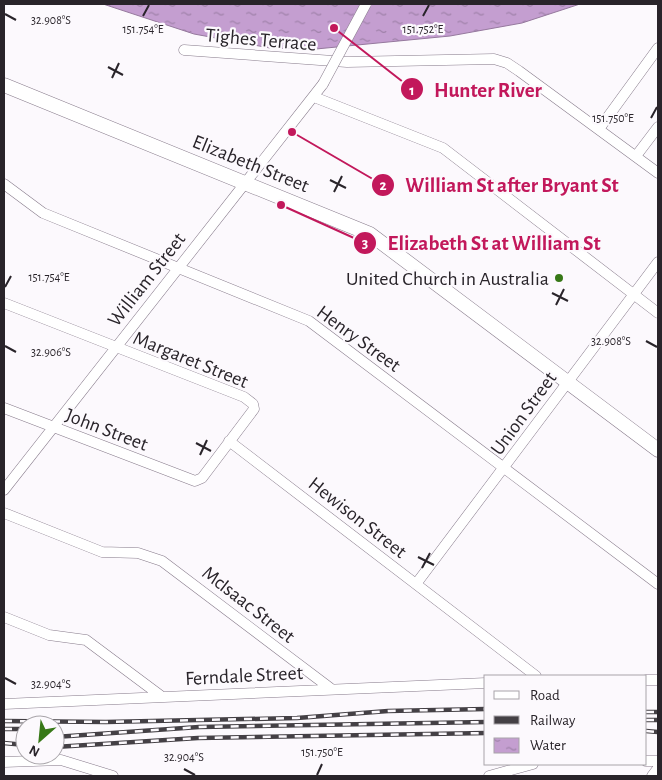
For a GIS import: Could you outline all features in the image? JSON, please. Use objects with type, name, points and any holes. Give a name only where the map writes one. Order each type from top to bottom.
[{"type":"main road","name":"Elizabeth Street","points":[[4,85],[361,229],[379,239],[658,450]]},
{"type":"street","name":"William Street","points":[[4,490],[177,267],[318,90],[366,4]]},
{"type":"street","points":[[599,129],[658,48]]},
{"type":"street","name":"Tighes Terrace","points":[[184,50],[347,62],[494,59],[508,63],[658,173]]},
{"type":"street","points":[[318,90],[443,148],[658,313]]},
{"type":"street","points":[[636,156],[658,127]]},
{"type":"street","name":"Henry Street","points":[[4,184],[43,214],[309,321],[658,584]]},
{"type":"street","name":"Union Street","points":[[416,584],[658,262]]},
{"type":"street","name":"Margaret Street","points":[[4,303],[244,397],[254,404],[254,409],[229,441]]},
{"type":"street","name":"John Street","points":[[4,408],[187,480],[198,480],[229,441]]},
{"type":"street","name":"Hewison Street","points":[[229,441],[535,675]]},
{"type":"street","name":"McIsaac Street","points":[[4,513],[102,552],[146,555],[170,566],[330,688]]},
{"type":"street","points":[[4,617],[49,635],[86,640],[161,696]]},
{"type":"street","name":"Ferndale Street","points":[[4,704],[330,688],[484,683]]},
{"type":"street","points":[[4,762],[61,760],[113,776]]},
{"type":"street","points":[[489,776],[528,765]]},
{"type":"street","points":[[520,776],[530,765]]},
{"type":"street","points":[[652,776],[658,768]]},
{"type":"water","points":[[103,4],[580,4],[522,23],[450,36],[316,49],[270,48],[194,34]]},
{"type":"railway","points":[[4,721],[106,722],[297,718],[388,711],[484,709]]},
{"type":"railway","points":[[647,712],[658,712]]},
{"type":"railway","points":[[647,720],[658,720]]},
{"type":"railway","points":[[65,736],[199,727],[484,722]]},
{"type":"railway","points":[[4,729],[15,729]]},
{"type":"railway","points":[[647,731],[658,732]]},
{"type":"railway","points":[[65,746],[198,738],[484,733]]},
{"type":"railway","points":[[4,743],[15,744]]},
{"type":"place","name":"Hunter River","points":[[334,28]]},
{"type":"place","name":"William St after Bryant St","points":[[292,132]]},
{"type":"place","name":"Elizabeth St at William St","points":[[281,205]]},
{"type":"place","name":"United Church in Australia","points":[[559,278]]}]
